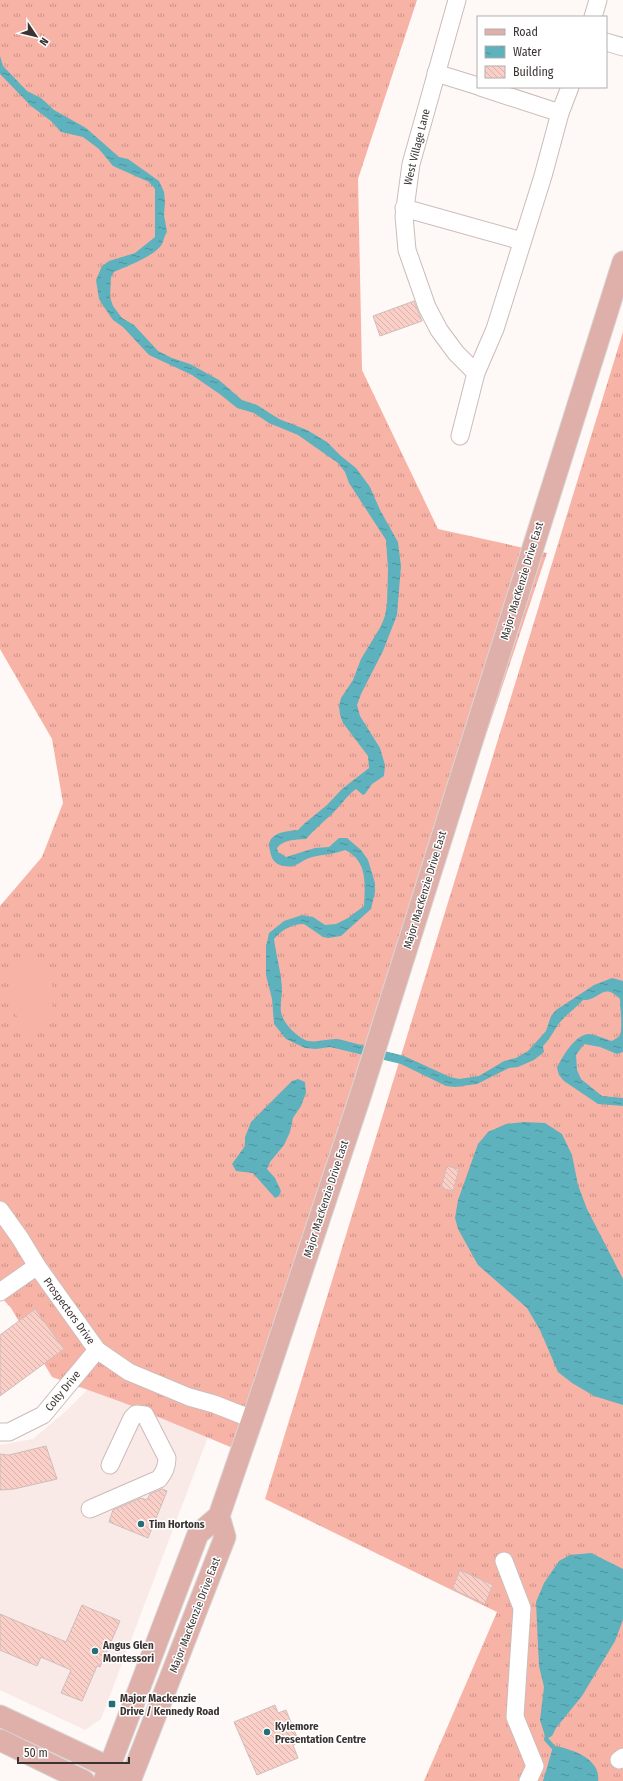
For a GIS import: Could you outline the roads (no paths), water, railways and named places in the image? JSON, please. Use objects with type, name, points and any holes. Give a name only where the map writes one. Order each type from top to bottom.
[{"type":"main road","name":"Major MacKenzie Drive East","points":[[133,1780],[225,1537],[219,1516],[266,1380],[381,1032],[623,262]]},
{"type":"main road","points":[[106,1774],[198,1534],[219,1516]]},
{"type":"main road","points":[[0,1716],[106,1774],[133,1780]]},
{"type":"main road","points":[[0,1740],[84,1781]]},
{"type":"street","name":"West Village Lane","points":[[457,0],[411,164],[404,208],[407,250],[426,308],[439,330],[456,353],[476,373]]},
{"type":"street","points":[[593,16],[598,0]]},
{"type":"street","points":[[607,42],[623,47]]},
{"type":"street","points":[[436,73],[477,86]]},
{"type":"street","points":[[482,88],[560,113]]},
{"type":"street","points":[[460,436],[476,373],[496,329],[543,176],[560,113],[570,88]]},
{"type":"street","points":[[404,208],[522,241]]},
{"type":"street","name":"Prospectors Drive","points":[[0,1210],[20,1238],[37,1266],[97,1350],[129,1372],[189,1397],[214,1404],[252,1419]]},
{"type":"street","points":[[0,1292],[37,1266]]},
{"type":"street","name":"Colty Drive","points":[[0,1432],[9,1432],[43,1415],[97,1350]]},
{"type":"street","points":[[90,1509],[159,1479],[164,1473],[167,1466],[167,1458],[145,1415],[136,1414],[132,1418],[110,1465]]},
{"type":"street","points":[[504,1561],[522,1608],[515,1717],[535,1766],[528,1781]]},
{"type":"water","points":[[0,56],[3,66],[27,91],[41,98],[54,110],[86,128],[119,157],[128,159],[159,181],[164,192],[164,215],[167,232],[162,244],[147,257],[114,272],[111,277],[110,297],[113,306],[122,318],[134,325],[158,351],[172,358],[190,364],[219,380],[242,400],[257,405],[279,419],[307,430],[327,442],[356,468],[370,487],[380,510],[398,542],[401,566],[397,615],[383,651],[357,705],[360,716],[380,748],[385,765],[384,776],[372,784],[363,795],[356,789],[352,792],[306,839],[286,841],[277,848],[278,852],[286,857],[315,848],[329,847],[339,838],[347,838],[361,850],[368,860],[375,883],[375,892],[371,909],[341,936],[328,938],[323,937],[304,924],[287,928],[274,939],[282,988],[281,1010],[284,1020],[294,1032],[305,1040],[313,1041],[338,1039],[404,1056],[450,1077],[459,1079],[479,1076],[504,1061],[516,1058],[528,1051],[546,1031],[551,1016],[556,1010],[594,985],[612,978],[623,981],[623,1052],[617,1054],[600,1047],[584,1044],[576,1055],[577,1070],[581,1079],[602,1096],[623,1098],[623,1106],[598,1104],[564,1081],[559,1075],[557,1068],[573,1043],[583,1036],[590,1034],[612,1041],[620,1036],[620,999],[609,992],[602,993],[589,1000],[583,1000],[561,1021],[543,1046],[544,1052],[534,1060],[518,1067],[509,1068],[477,1084],[455,1087],[446,1086],[401,1064],[330,1047],[316,1049],[305,1048],[286,1039],[274,1024],[272,999],[266,975],[266,947],[269,933],[284,921],[302,915],[313,917],[325,925],[336,924],[348,918],[364,906],[364,874],[358,860],[345,850],[309,858],[297,865],[285,866],[276,863],[271,855],[269,845],[270,840],[277,834],[298,830],[327,805],[342,789],[369,768],[368,756],[343,723],[339,706],[341,698],[353,680],[361,659],[381,626],[385,616],[387,604],[388,569],[386,540],[349,483],[345,472],[338,463],[298,435],[269,423],[254,413],[237,408],[192,375],[149,355],[123,327],[113,320],[99,299],[96,280],[102,266],[109,261],[135,253],[155,237],[155,189],[149,182],[113,166],[99,149],[83,137],[61,132],[51,121],[31,106],[0,74]]},
{"type":"water","points":[[298,1079],[305,1082],[306,1093],[301,1106],[293,1118],[290,1132],[284,1145],[270,1162],[267,1169],[275,1178],[281,1191],[279,1196],[275,1198],[253,1173],[236,1171],[232,1164],[245,1146],[245,1137],[251,1122],[292,1081]]},
{"type":"water","points":[[524,1122],[545,1123],[562,1134],[572,1155],[578,1185],[587,1209],[623,1279],[623,1405],[594,1396],[572,1383],[558,1372],[540,1330],[527,1308],[478,1265],[458,1229],[455,1218],[458,1200],[478,1144],[488,1132],[506,1124]]},
{"type":"water","points":[[591,1553],[623,1569],[623,1620],[615,1641],[582,1696],[556,1728],[552,1736],[546,1739],[540,1720],[544,1687],[539,1666],[536,1602],[544,1583],[559,1561],[570,1555]]},
{"type":"water","points":[[555,1746],[584,1756],[595,1767],[598,1773],[598,1781],[543,1781],[553,1747]]},
{"type":"waterway","points":[[546,1739],[553,1747]]},
{"type":"place","name":"Tim Hortons","points":[[141,1524]]},
{"type":"place","name":"Angus Glen Montessori","points":[[95,1651]]},
{"type":"place","name":"Major Mackenzie Drive / Kennedy Road","points":[[112,1704]]},
{"type":"place","name":"Kylemore Presentation Centre","points":[[267,1732]]}]
